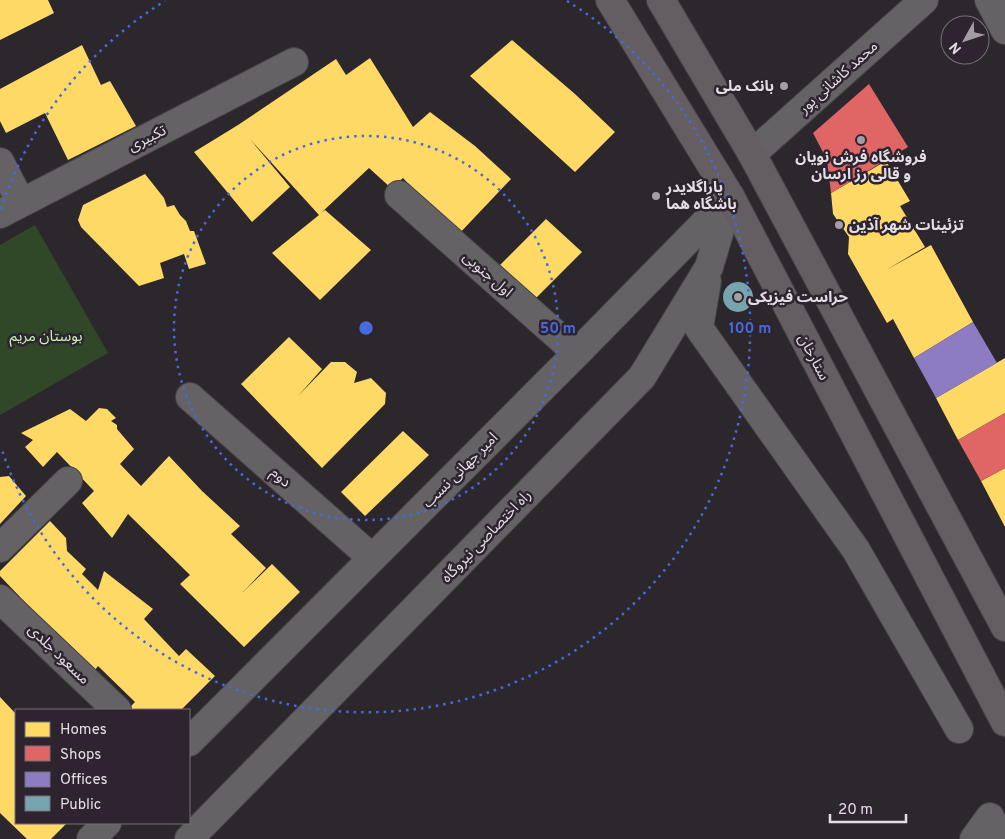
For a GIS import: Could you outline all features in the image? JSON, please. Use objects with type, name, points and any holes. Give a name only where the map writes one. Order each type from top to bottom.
[{"type":"main road","name":"ستارخان","points":[[610,0],[730,196],[1005,722]]},
{"type":"main road","points":[[661,0],[752,154],[1005,627]]},
{"type":"street","points":[[989,0],[1005,30]]},
{"type":"street","name":"محمد کاشانی پور","points":[[752,154],[919,2]]},
{"type":"street","name":"تکبیری","points":[[11,208],[294,62]]},
{"type":"street","points":[[0,162],[11,208]]},
{"type":"street","name":"اول جنوبی","points":[[399,196],[577,353]]},
{"type":"street","name":"راه اختصاصی نیروگاه","points":[[189,839],[642,376],[709,267],[730,196]]},
{"type":"street","name":"امیر جهانی نسب","points":[[190,741],[577,353],[730,196]]},
{"type":"street","points":[[709,267],[699,328],[856,550],[959,729]]},
{"type":"street","name":"دوم","points":[[190,397],[372,558]]},
{"type":"street","points":[[0,548],[68,481]]},
{"type":"street","name":"مسعود جلدی","points":[[0,599],[116,709]]},
{"type":"street","points":[[974,839],[990,817],[1001,839]]},
{"type":"street","points":[[91,839],[106,824]]},
{"type":"green space","name":"بوستان مریم","points":[[35,225],[108,353],[0,415],[0,245]]},
{"type":"building: Homes","points":[[0,0],[48,0],[54,13],[0,40]]},
{"type":"building: Homes","points":[[512,40],[575,94],[615,132],[575,172],[470,76]]},
{"type":"building: Homes","points":[[82,45],[101,85],[110,81],[136,126],[68,160],[45,113],[6,133],[0,121],[0,89]]},
{"type":"building: Homes","points":[[370,58],[413,127],[430,112],[475,146],[511,179],[457,236],[403,178],[391,188],[369,168],[321,213],[325,210],[371,250],[320,300],[272,253],[319,215],[249,138],[290,187],[252,222],[194,152],[238,125],[336,59],[346,75]]},
{"type":"building: Homes","points":[[886,161],[910,201],[900,206],[925,247],[886,270],[931,245],[973,322],[914,358],[893,319],[887,323],[848,254],[849,237],[833,214],[831,193]]},
{"type":"building: Homes","points":[[145,174],[164,198],[167,207],[174,205],[186,221],[190,231],[194,231],[206,264],[189,269],[184,254],[160,263],[164,278],[139,286],[81,227],[78,220],[83,205]]},
{"type":"building: Homes","points":[[546,219],[582,252],[536,298],[500,265]]},
{"type":"building: Homes","points":[[289,337],[322,369],[298,396],[331,362],[345,362],[357,372],[354,383],[371,378],[386,393],[385,404],[322,468],[241,384]]},
{"type":"building: Homes","points":[[1005,358],[1005,413],[958,440],[936,398]]},
{"type":"building: Homes","points":[[99,408],[107,409],[116,418],[111,421],[117,425],[117,429],[134,449],[120,464],[141,486],[169,456],[202,491],[240,526],[231,534],[266,568],[243,592],[272,564],[300,592],[244,647],[180,584],[190,575],[128,514],[112,538],[82,503],[94,491],[57,452],[43,467],[25,447],[33,440],[21,433],[70,409],[86,421]]},
{"type":"building: Homes","points":[[403,431],[429,455],[365,516],[341,492]]},
{"type":"building: Homes","points":[[1005,468],[1005,527],[981,481]]},
{"type":"building: Homes","points":[[9,476],[26,496],[0,524],[0,477]]},
{"type":"building: Homes","points":[[50,521],[66,538],[67,551],[86,569],[82,574],[98,590],[104,571],[153,609],[144,619],[179,656],[186,649],[215,676],[182,709],[128,709],[135,702],[98,666],[92,674],[75,656],[77,652],[40,618],[0,576],[0,571]]},
{"type":"building: Homes","points":[[0,697],[15,713],[15,824],[66,824],[51,839],[27,839],[0,813]]},
{"type":"building: Shops","name":"فروشگاه فرش نویان و قالی رز ارسان","points":[[869,84],[908,147],[831,193],[827,160],[813,133]]},
{"type":"building: Shops","points":[[1005,413],[1005,468],[981,481],[958,440]]},
{"type":"building: Offices","points":[[973,322],[997,363],[936,398],[914,358]]},
{"type":"building: Public","name":"حراست فیزیکی","points":[[738,282],[748,287],[753,297],[748,307],[738,312],[728,307],[723,297],[728,287]]},
{"type":"place","name":"بانک ملی","points":[[784,86]]},
{"type":"place","name":"فروشگاه فرش نویان و قالی رز ارسان","points":[[861,140]]},
{"type":"place","name":"پاراگلایدر باشگاه هما","points":[[656,196]]},
{"type":"place","name":"تزئینات شهر آذین","points":[[839,225]]},
{"type":"place","name":"حراست فیزیکی","points":[[738,297]]}]
